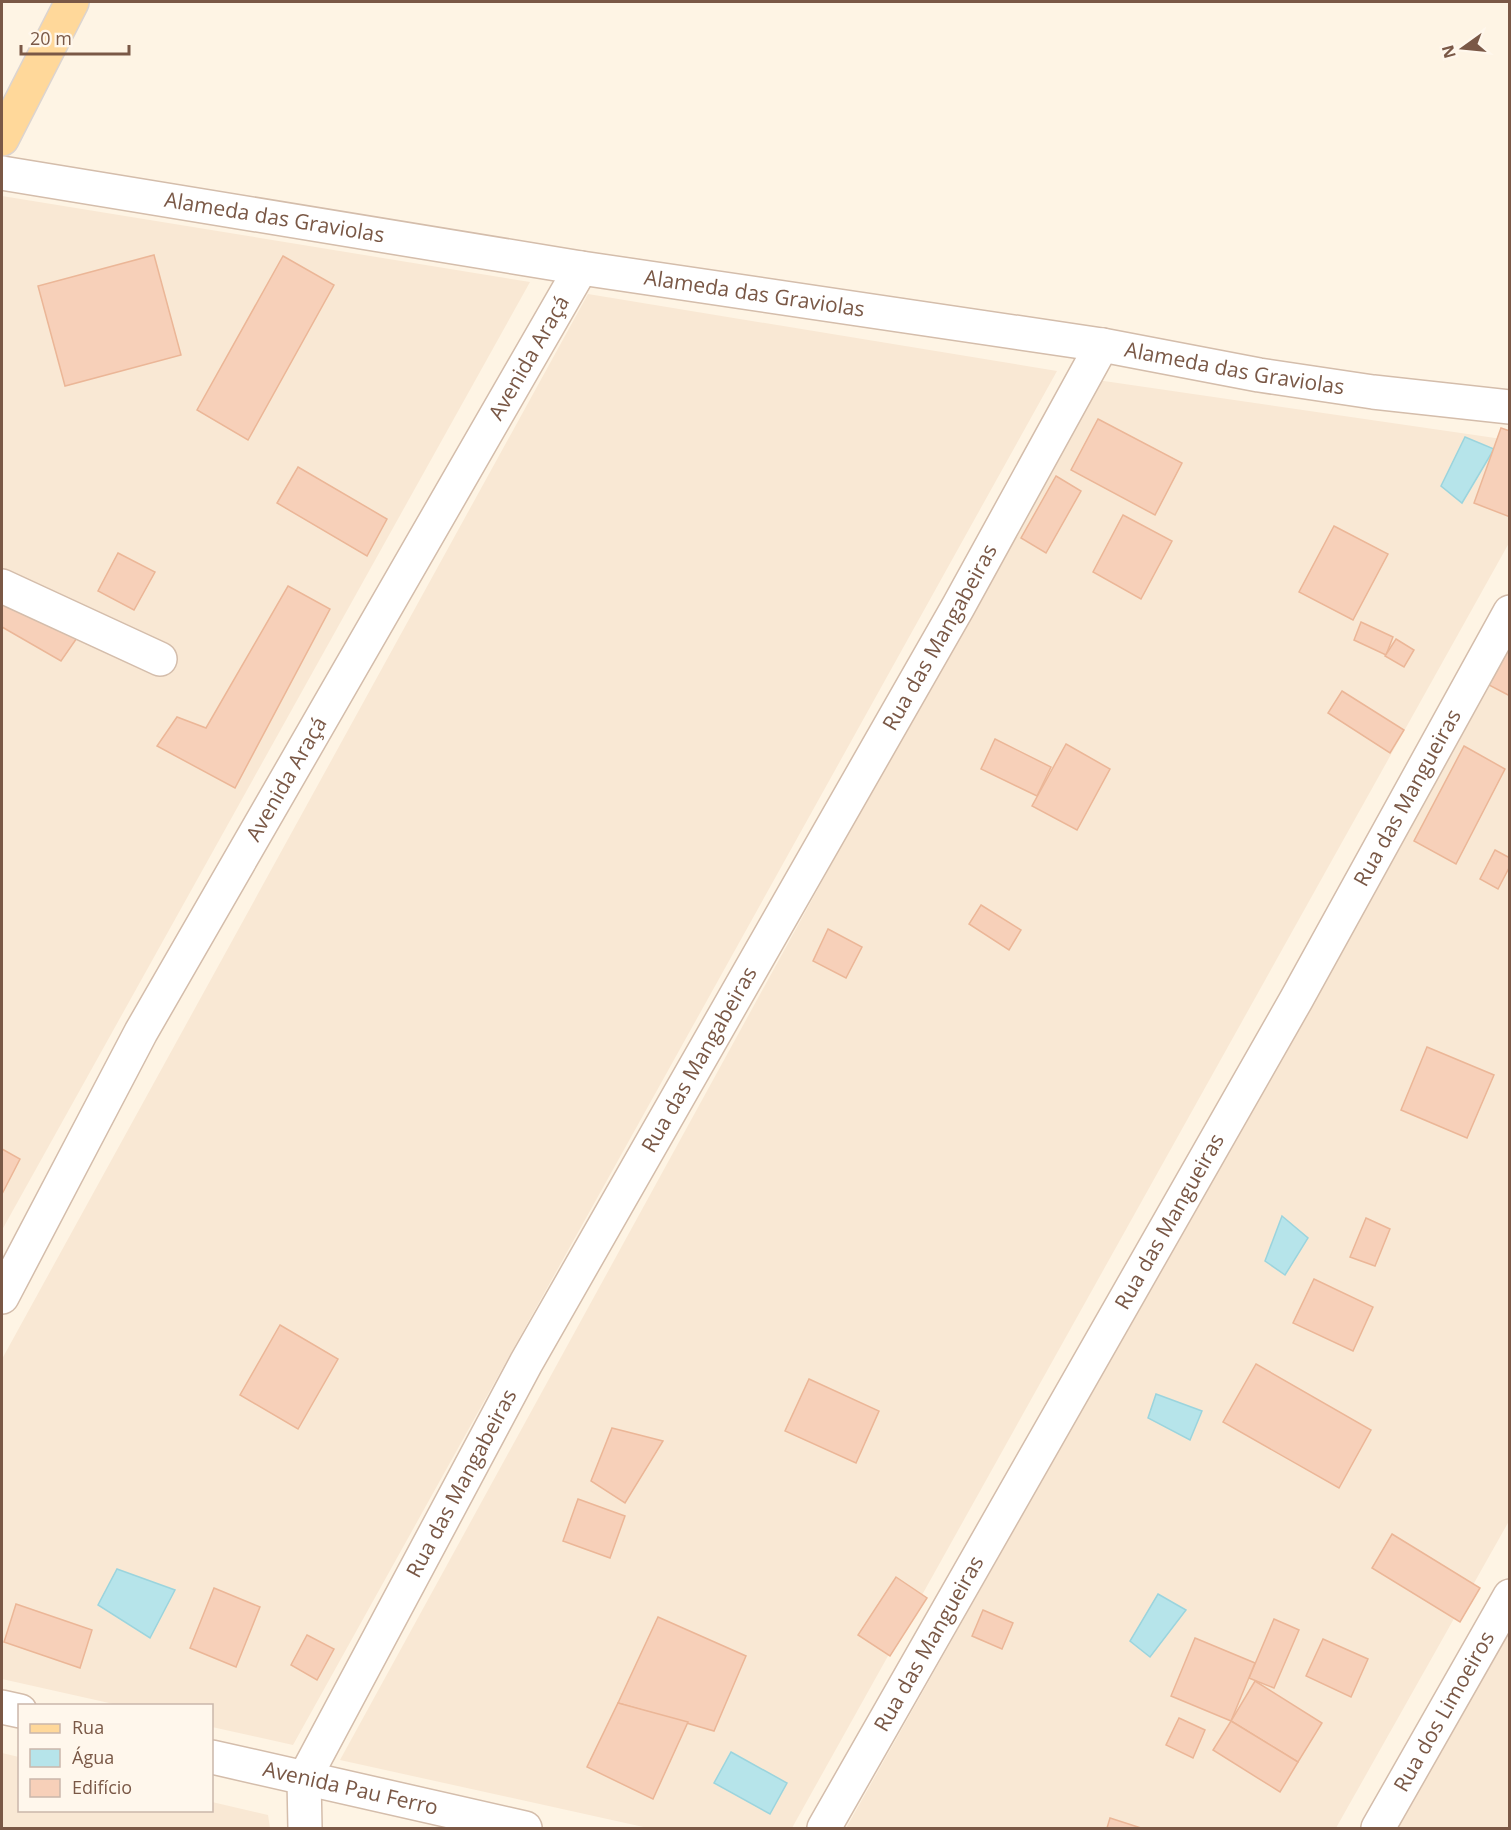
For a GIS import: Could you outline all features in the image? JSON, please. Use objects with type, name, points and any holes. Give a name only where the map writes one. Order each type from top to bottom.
[{"type":"main road","points":[[2,139],[65,14]]},
{"type":"street","name":"Alameda das Graviolas","points":[[2,173],[581,268],[1102,345],[1258,375],[1372,392],[1509,407]]},
{"type":"street","name":"Avenida Araçá","points":[[2,1297],[141,1032],[581,268]]},
{"type":"street","name":"Rua das Mangabeiras","points":[[304,1779],[526,1363],[958,607],[1102,345]]},
{"type":"street","points":[[2,586],[160,659]]},
{"type":"street","name":"Rua das Mangueiras","points":[[824,1828],[1296,1000],[1509,612]]},
{"type":"street","name":"Rua dos Limoeiros","points":[[1378,1828],[1509,1596]]},
{"type":"street","points":[[2,1707],[18,1711]]},
{"type":"street","name":"Avenida Pau Ferro","points":[[213,1757],[525,1828]]},
{"type":"street","points":[[304,1779],[305,1828]]},
{"type":"shaded area","points":[[2,196],[530,282],[2,1230]]},
{"type":"shaded area","points":[[588,294],[1057,371],[293,1745],[213,1727],[213,1704],[114,1704],[2,1679],[2,1359]]},
{"type":"shaded area","points":[[1097,380],[1509,440],[1509,543],[792,1828],[648,1828],[340,1760]]},
{"type":"shaded area","points":[[1509,652],[1509,1521],[1336,1828],[846,1828]]},
{"type":"shaded area","points":[[1509,1627],[1509,1828],[1398,1828]]},
{"type":"shaded area","points":[[2,1753],[18,1757],[18,1812],[213,1812],[213,1802],[268,1815],[270,1828],[2,1828]]},
{"type":"water","points":[[1465,437],[1494,449],[1462,503],[1441,486]]},
{"type":"water","points":[[1282,1216],[1308,1238],[1285,1275],[1265,1261]]},
{"type":"water","points":[[1156,1394],[1202,1411],[1190,1440],[1148,1418]]},
{"type":"water","points":[[117,1569],[175,1590],[150,1638],[98,1605]]},
{"type":"water","points":[[1158,1594],[1186,1610],[1150,1657],[1130,1641]]},
{"type":"water","points":[[731,1752],[787,1783],[770,1814],[714,1783]]},
{"type":"building","points":[[154,255],[181,355],[65,386],[38,286]]},
{"type":"building","points":[[283,256],[334,285],[248,440],[197,410]]},
{"type":"building","points":[[1098,419],[1182,463],[1155,515],[1071,470]]},
{"type":"building","points":[[1501,428],[1510,431],[1510,517],[1474,503]]},
{"type":"building","points":[[298,467],[387,519],[367,556],[277,503]]},
{"type":"building","points":[[1056,476],[1081,491],[1046,553],[1021,538]]},
{"type":"building","points":[[1123,515],[1172,541],[1141,599],[1093,572]]},
{"type":"building","points":[[1334,526],[1388,554],[1353,620],[1299,592]]},
{"type":"building","points":[[118,553],[155,572],[134,610],[98,591]]},
{"type":"building","points":[[288,586],[330,609],[235,788],[157,746],[177,717],[206,728]]},
{"type":"building","points":[[2,594],[79,635],[61,661],[2,627]]},
{"type":"building","points":[[1361,622],[1393,637],[1386,655],[1354,640]]},
{"type":"building","points":[[1396,639],[1414,650],[1404,667],[1385,656]]},
{"type":"building","points":[[1510,646],[1510,696],[1489,685]]},
{"type":"building","points":[[1342,691],[1404,730],[1390,753],[1328,713]]},
{"type":"building","points":[[995,739],[1051,767],[1037,796],[981,769]]},
{"type":"building","points":[[1066,744],[1110,769],[1077,830],[1032,806]]},
{"type":"building","points":[[1464,746],[1505,769],[1456,864],[1414,841]]},
{"type":"building","points":[[1495,850],[1510,858],[1510,866],[1498,889],[1480,879]]},
{"type":"building","points":[[981,905],[1021,930],[1009,950],[969,924]]},
{"type":"building","points":[[828,929],[862,947],[846,978],[813,961]]},
{"type":"building","points":[[1427,1047],[1494,1075],[1467,1138],[1401,1110]]},
{"type":"building","points":[[2,1149],[20,1159],[2,1194]]},
{"type":"building","points":[[1366,1218],[1390,1229],[1375,1266],[1350,1257]]},
{"type":"building","points":[[1314,1279],[1373,1307],[1353,1351],[1293,1323]]},
{"type":"building","points":[[280,1325],[338,1359],[298,1429],[240,1395]]},
{"type":"building","points":[[1256,1364],[1371,1430],[1339,1488],[1223,1422]]},
{"type":"building","points":[[809,1379],[879,1411],[856,1463],[785,1431]]},
{"type":"building","points":[[612,1428],[663,1441],[625,1503],[591,1481]]},
{"type":"building","points":[[578,1499],[625,1516],[610,1558],[563,1541]]},
{"type":"building","points":[[1392,1534],[1480,1588],[1460,1622],[1372,1568]]},
{"type":"building","points":[[896,1577],[927,1598],[890,1656],[858,1635]]},
{"type":"building","points":[[214,1588],[260,1607],[236,1667],[190,1648]]},
{"type":"building","points":[[16,1604],[92,1630],[80,1668],[4,1642]]},
{"type":"building","points":[[983,1610],[1013,1623],[1002,1649],[972,1636]]},
{"type":"building","points":[[658,1617],[746,1656],[714,1731],[618,1703]]},
{"type":"building","points":[[1274,1619],[1299,1630],[1274,1688],[1249,1678]]},
{"type":"building","points":[[307,1635],[334,1649],[317,1680],[291,1665]]},
{"type":"building","points":[[1195,1638],[1255,1663],[1231,1721],[1171,1696]]},
{"type":"building","points":[[1323,1639],[1368,1659],[1351,1697],[1306,1676]]},
{"type":"building","points":[[1255,1681],[1322,1723],[1298,1762],[1231,1721]]},
{"type":"building","points":[[618,1703],[688,1722],[653,1799],[587,1767]]},
{"type":"building","points":[[1179,1718],[1205,1730],[1193,1758],[1166,1745]]},
{"type":"building","points":[[1231,1721],[1298,1762],[1280,1792],[1213,1750]]},
{"type":"building","points":[[1110,1818],[1141,1828],[1107,1828]]}]
